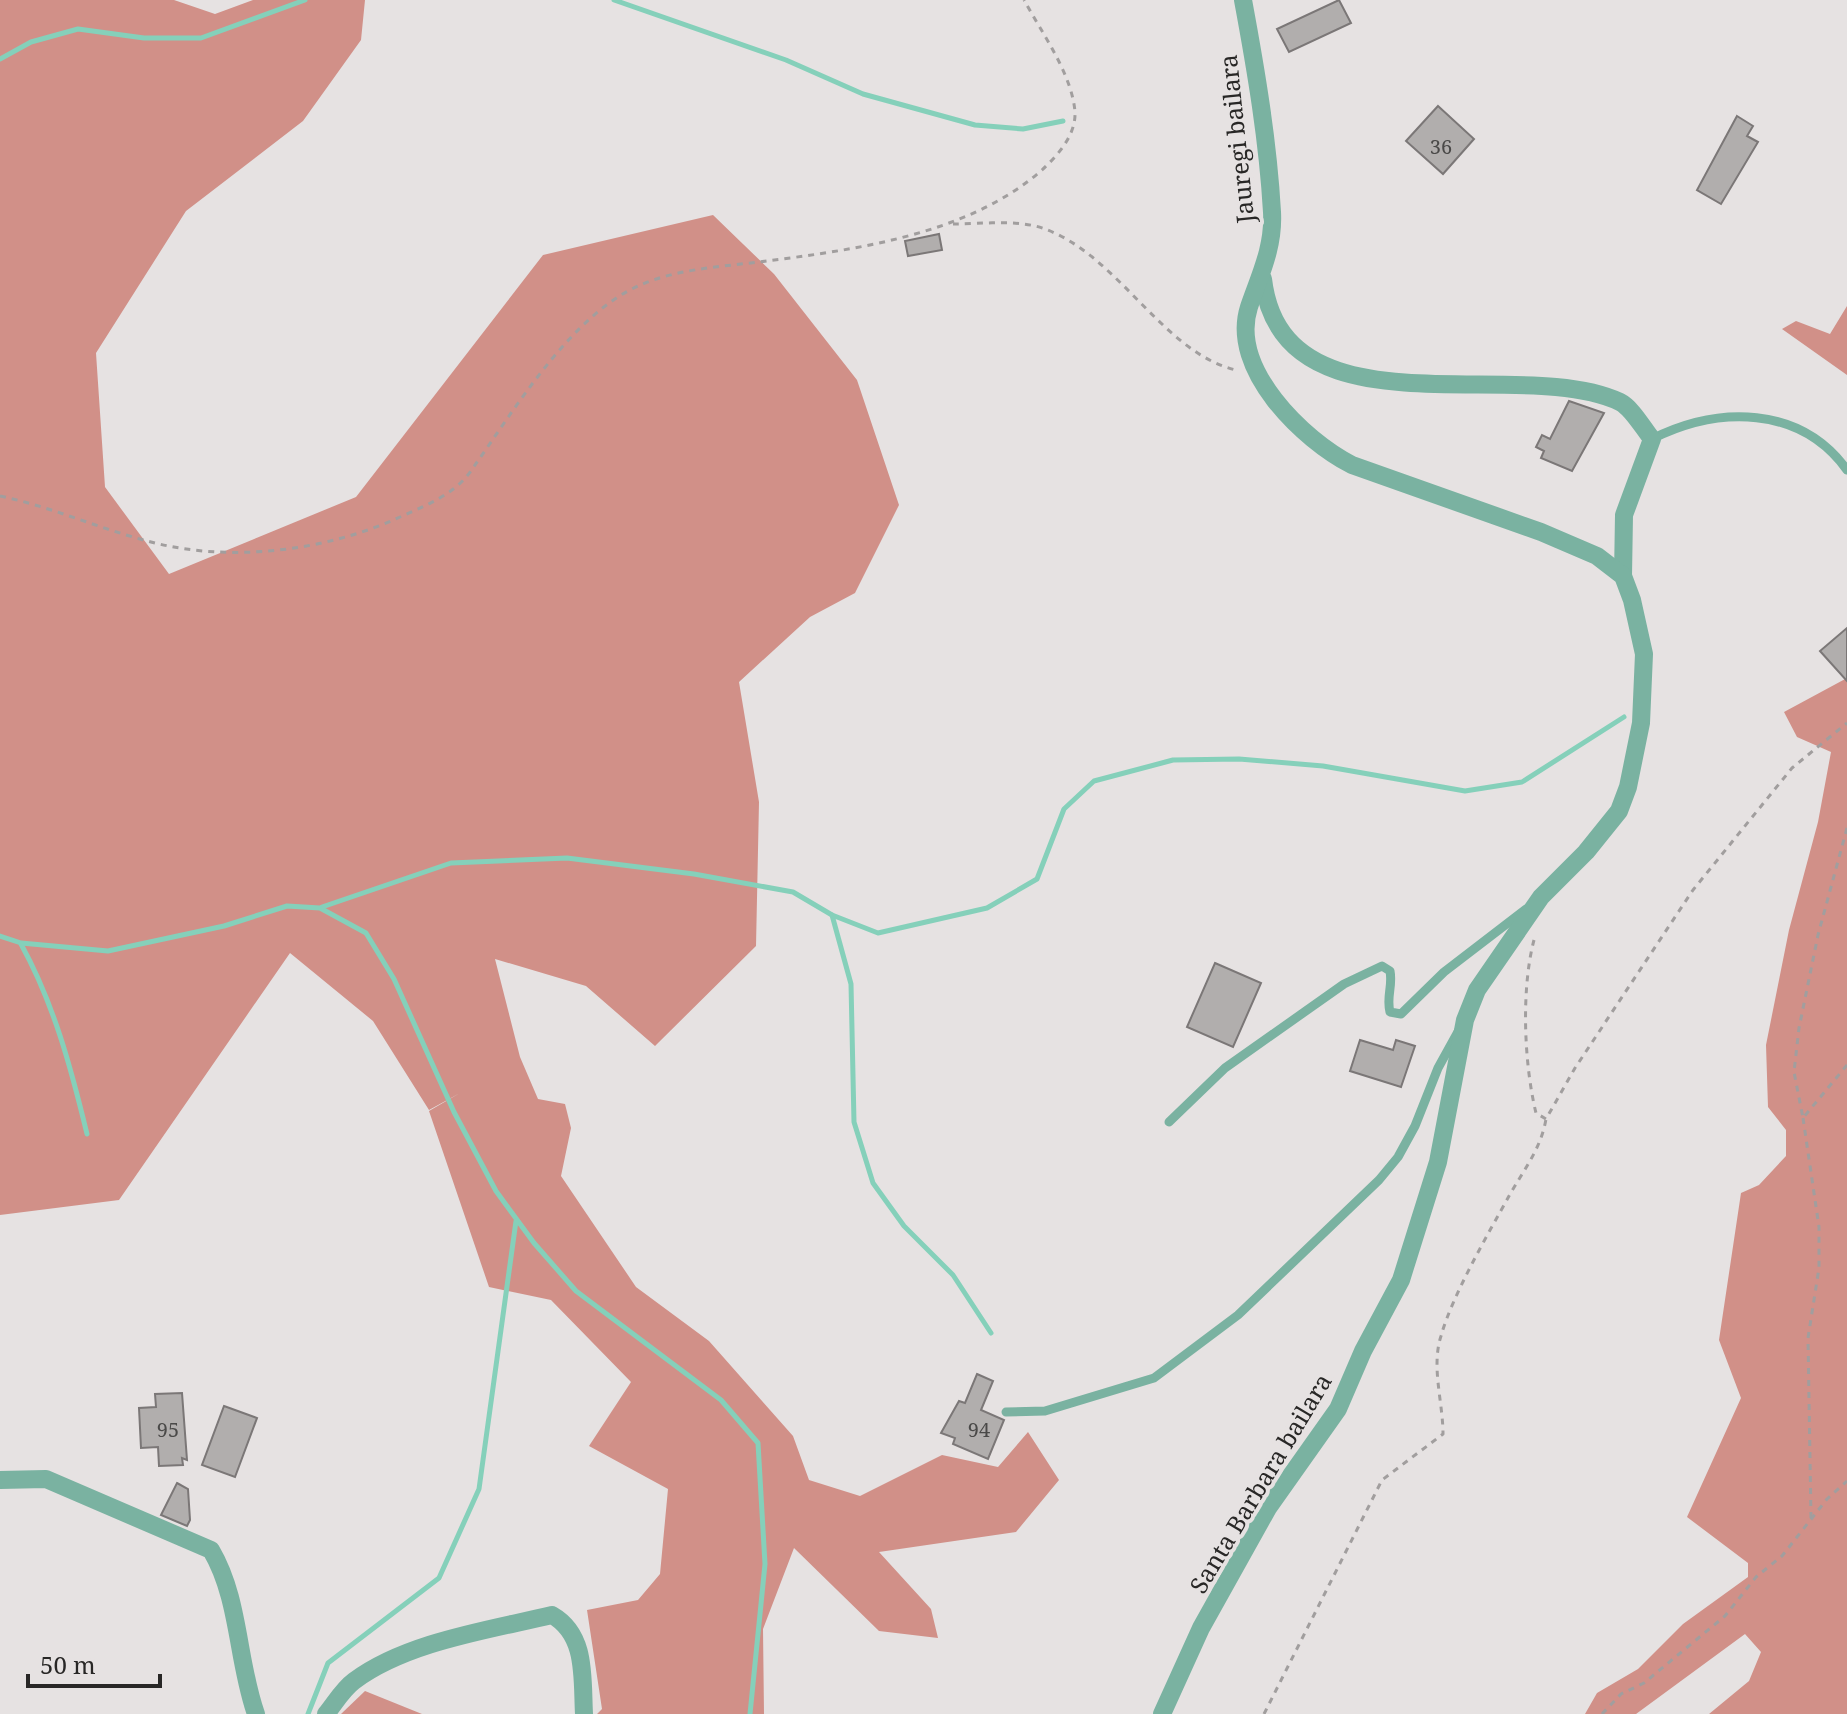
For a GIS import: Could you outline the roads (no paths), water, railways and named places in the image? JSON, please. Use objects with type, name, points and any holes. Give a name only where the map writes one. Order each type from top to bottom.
[{"type":"street","name":"Jauregi bailara","points":[[1243,0],[1262,113],[1272,215],[1263,276],[1248,309],[1248,334],[1256,370],[1274,398],[1323,450],[1352,465],[1541,532],[1597,556],[1623,576]]},
{"type":"street","points":[[1263,276],[1266,303],[1275,322],[1308,356],[1345,375],[1391,381],[1586,390],[1624,404],[1652,439]]},
{"type":"street","name":"Santa Barbara bailara","points":[[1162,1714],[1201,1628],[1268,1508],[1338,1409],[1363,1351],[1401,1280],[1438,1162],[1465,1020],[1477,990],[1541,897],[1586,852],[1619,811],[1628,787],[1641,723],[1645,680],[1644,654],[1632,600],[1623,576],[1624,515],[1652,439]]},
{"type":"street","points":[[0,1480],[46,1479],[211,1550],[226,1575],[246,1687],[256,1714]]},
{"type":"street","points":[[326,1714],[351,1683],[374,1668],[446,1640],[552,1615],[567,1624],[580,1651],[584,1714]]},
{"type":"lane","points":[[1652,439],[1684,423],[1705,418],[1767,420],[1813,435],[1834,452],[1847,470]]},
{"type":"lane","points":[[1169,1122],[1225,1068],[1367,971],[1382,966],[1390,971],[1387,1000],[1390,1012],[1401,1014],[1444,972],[1541,897]]},
{"type":"lane","points":[[1006,1412],[1045,1411],[1154,1378],[1238,1315],[1379,1180],[1398,1157],[1451,1041],[1465,1020]]},
{"type":"waterway","points":[[0,59],[31,42],[78,29],[144,38],[201,38],[305,0]]},
{"type":"waterway","points":[[614,0],[786,60],[863,94],[975,125],[1023,129],[1063,121]]},
{"type":"waterway","points":[[832,915],[878,933],[987,908],[1037,879],[1064,809],[1094,781],[1173,760],[1239,759],[1323,766],[1465,791],[1522,782],[1624,717]]},
{"type":"waterway","points":[[322,907],[451,863],[567,858],[694,874],[793,892],[832,915],[851,984],[854,1122],[873,1183],[904,1226],[953,1275],[991,1333]]},
{"type":"waterway","points":[[0,936],[21,943],[108,951],[224,926],[287,906],[320,908],[366,933],[394,979],[454,1112],[496,1191],[534,1243],[576,1291],[721,1400],[758,1443],[765,1564],[750,1714]]},
{"type":"waterway","points":[[21,944],[52,1013],[87,1134]]},
{"type":"waterway","points":[[308,1714],[328,1663],[439,1578],[479,1489],[516,1221]]}]
